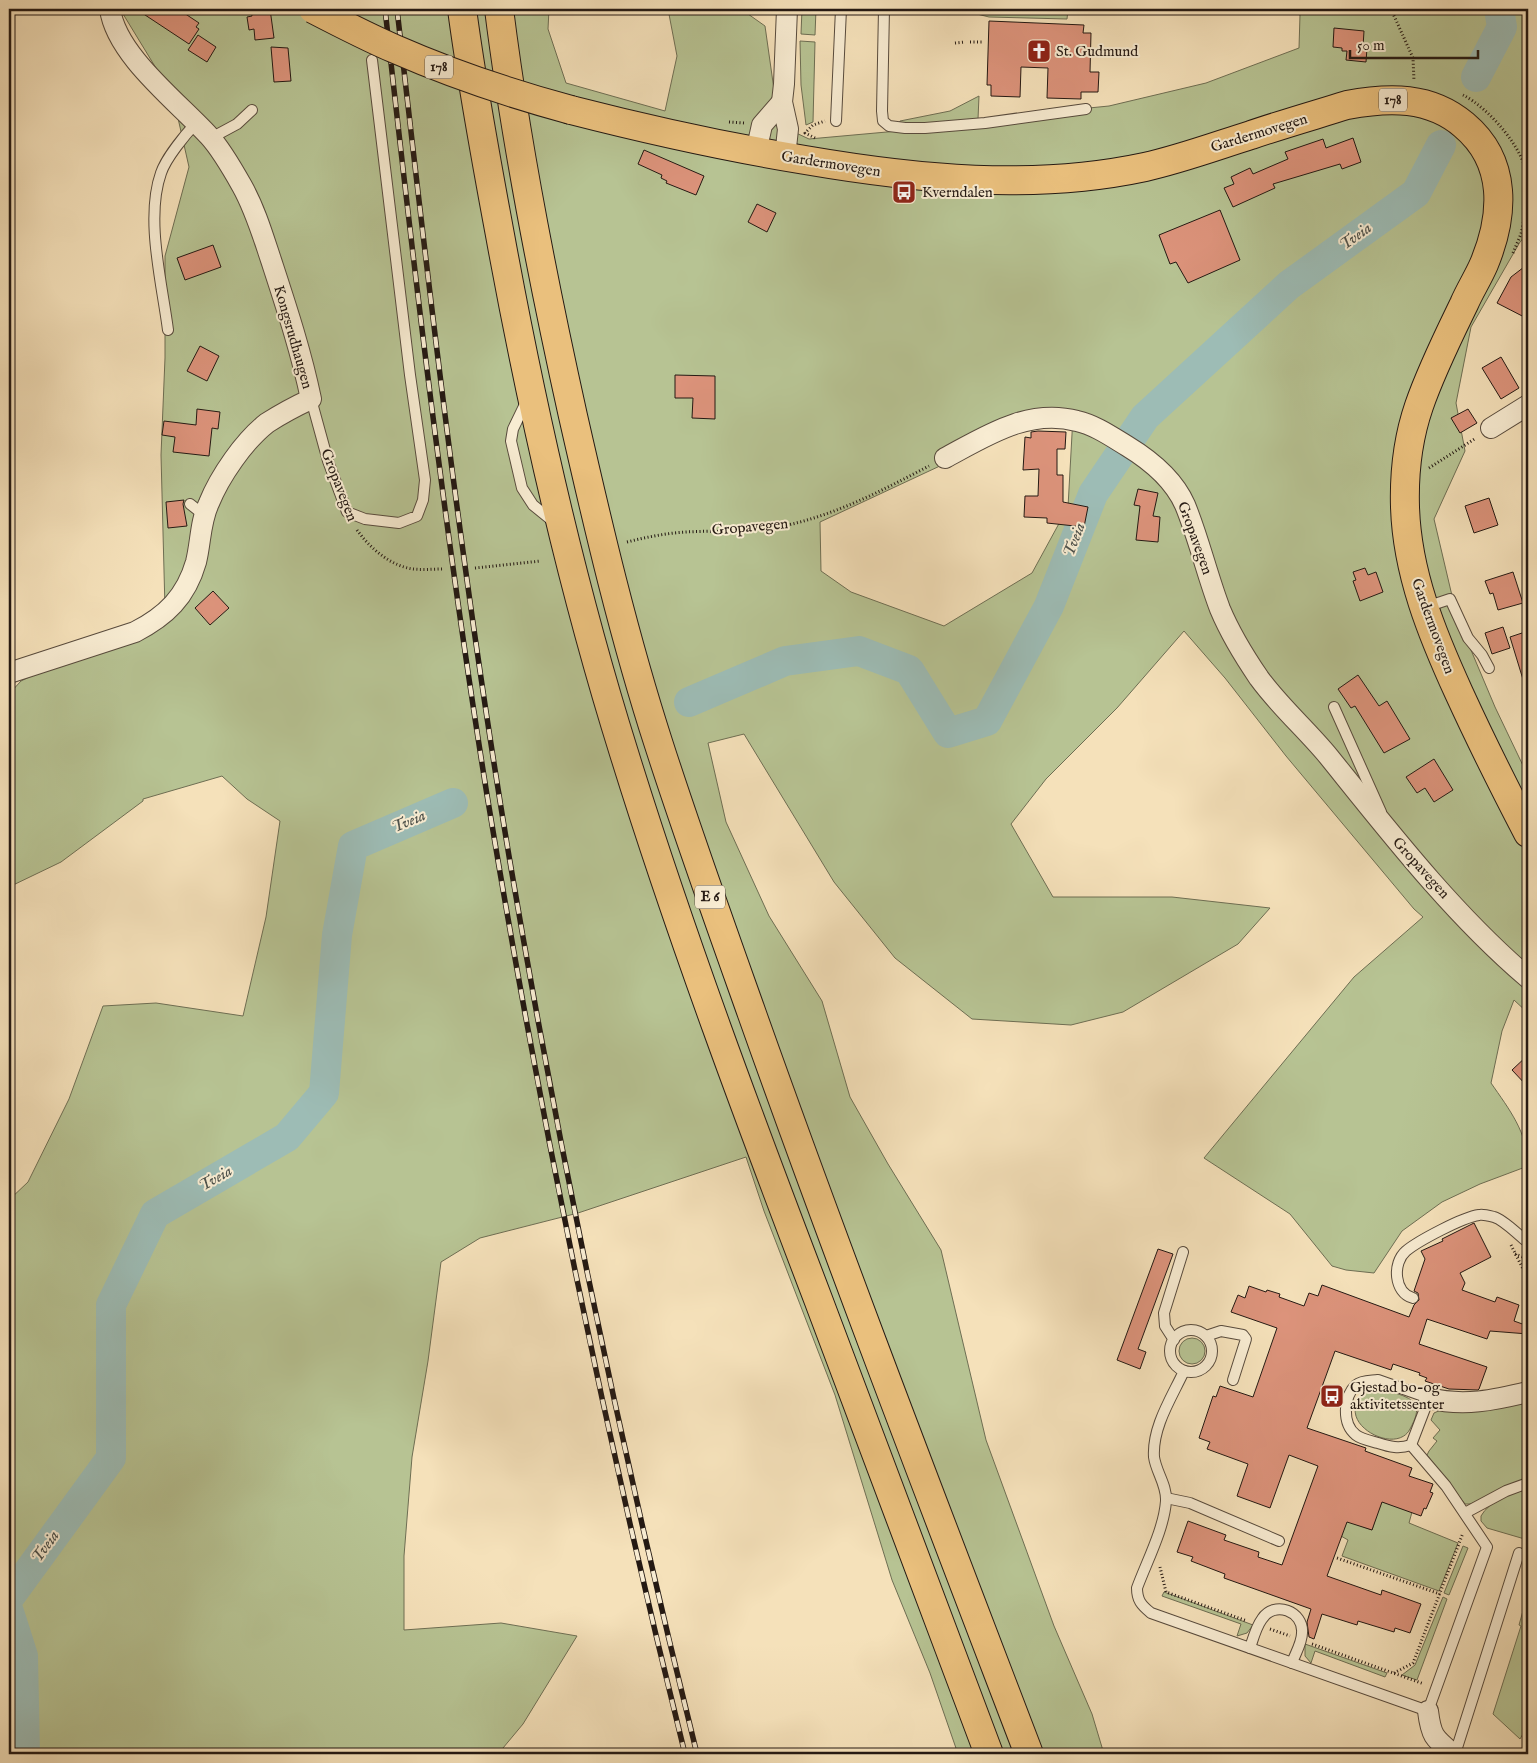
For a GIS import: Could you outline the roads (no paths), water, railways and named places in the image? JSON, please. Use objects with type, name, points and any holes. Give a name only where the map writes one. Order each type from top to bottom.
[{"type":"main road","name":"Gardermovegen","points":[[313,9],[394,49],[433,65],[498,88],[572,110],[685,138],[756,152],[854,168],[932,177],[996,181],[1056,179],[1104,173],[1145,166],[1346,106],[1389,99],[1409,100],[1432,106],[1457,119],[1480,142],[1492,161],[1499,205],[1492,242],[1483,266],[1440,355],[1419,405],[1412,432],[1406,473],[1405,507],[1408,543],[1423,608],[1439,650],[1484,749],[1528,833]]},
{"type":"main road","name":"E 6","points":[[462,9],[470,71],[530,392],[585,622],[623,752],[669,892],[760,1148],[989,1754]]},
{"type":"main road","name":"E 6","points":[[499,9],[508,81],[554,330],[606,553],[658,741],[703,877],[798,1144],[1029,1754]]},
{"type":"street","name":"Kongsrudhaugen","points":[[9,673],[135,632],[148,625],[173,606],[189,581],[196,562],[197,509],[214,491],[241,450],[266,424],[311,399],[290,317],[258,223],[243,188],[211,138],[164,91],[122,41],[114,26],[110,9]]},
{"type":"street","points":[[785,157],[788,129],[782,102],[787,9]]},
{"type":"street","points":[[756,152],[762,125],[782,102]]},
{"type":"street","points":[[1492,428],[1528,405]]},
{"type":"street","name":"Gropavegen","points":[[945,458],[992,432],[1020,421],[1039,418],[1077,421],[1099,430],[1124,444],[1167,478],[1181,498],[1221,610],[1242,653],[1261,680],[1280,704],[1327,754],[1382,823],[1488,942],[1528,978]]},
{"type":"street","points":[[1429,1398],[1455,1402],[1488,1401],[1528,1392]]},
{"type":"street","points":[[1428,1711],[1430,1729],[1436,1739],[1454,1754]]},
{"type":"lane","points":[[836,121],[841,9]]},
{"type":"lane","points":[[884,9],[882,112],[883,121],[889,126],[905,128],[940,127],[985,123],[1086,109]]},
{"type":"lane","name":"Gropavegen","points":[[311,399],[328,461],[347,512],[365,518],[398,522],[417,516],[422,504],[424,480],[372,60]]},
{"type":"lane","points":[[211,138],[237,124],[252,110]]},
{"type":"lane","points":[[168,330],[154,217],[157,187],[163,168],[196,122]]},
{"type":"lane","points":[[1423,608],[1450,599],[1468,638],[1490,668]]},
{"type":"lane","points":[[1334,707],[1381,811],[1382,823]]},
{"type":"lane","points":[[1413,1298],[1408,1297],[1399,1287],[1397,1277],[1398,1264],[1405,1252],[1447,1227],[1479,1215],[1496,1218],[1528,1241]]},
{"type":"lane","points":[[1174,1340],[1165,1326],[1164,1313],[1183,1252]]},
{"type":"lane","points":[[1192,1330],[1206,1336],[1212,1350],[1211,1357],[1208,1363],[1198,1371],[1184,1371],[1173,1362],[1171,1347],[1178,1335],[1192,1330]]},
{"type":"lane","points":[[1206,1336],[1221,1330],[1243,1335],[1246,1339],[1233,1380]]},
{"type":"lane","points":[[1184,1371],[1159,1425],[1154,1443],[1154,1458],[1166,1498],[1162,1520],[1137,1588],[1137,1598],[1142,1606],[1151,1613],[1428,1711],[1487,1547],[1431,1466],[1412,1445]]},
{"type":"lane","points":[[1378,1380],[1429,1398],[1412,1445],[1402,1448],[1391,1448],[1356,1435],[1349,1427],[1346,1415],[1349,1395],[1356,1385],[1366,1381],[1378,1380]]},
{"type":"lane","points":[[1467,1516],[1506,1492],[1528,1484]]},
{"type":"lane","points":[[1166,1498],[1190,1503],[1279,1541]]},
{"type":"lane","points":[[1454,1754],[1518,1553]]},
{"type":"lane","points":[[1250,1648],[1259,1625],[1267,1613],[1280,1609],[1288,1610],[1299,1620],[1302,1634],[1292,1663]]},
{"type":"waterway","name":"Tveia","points":[[1476,77],[1502,27],[1499,9]]},
{"type":"waterway","name":"Tveia","points":[[689,702],[785,661],[859,651],[909,670],[948,733],[987,721],[1049,606],[1093,494],[1145,417],[1289,285],[1416,193],[1441,145]]},
{"type":"waterway","name":"Tveia","points":[[9,1598],[111,1458],[111,1305],[155,1214],[287,1137],[324,1093],[337,935],[353,846],[453,803]]},
{"type":"waterway","name":"Tveia","points":[[9,1612],[23,1656],[25,1754]]},
{"type":"railway","points":[[385,9],[419,304],[457,599],[507,916],[576,1276],[628,1516],[685,1754]]},
{"type":"railway","points":[[397,9],[461,539],[509,856],[549,1082],[594,1307],[618,1419],[697,1754]]},
{"type":"place","name":"St. Gudmund","points":[[1039,51]]},
{"type":"place","name":"Kverndalen","points":[[904,192]]},
{"type":"place","name":"Gjestad bo-og aktivitetssenter","points":[[1332,1396]]}]
